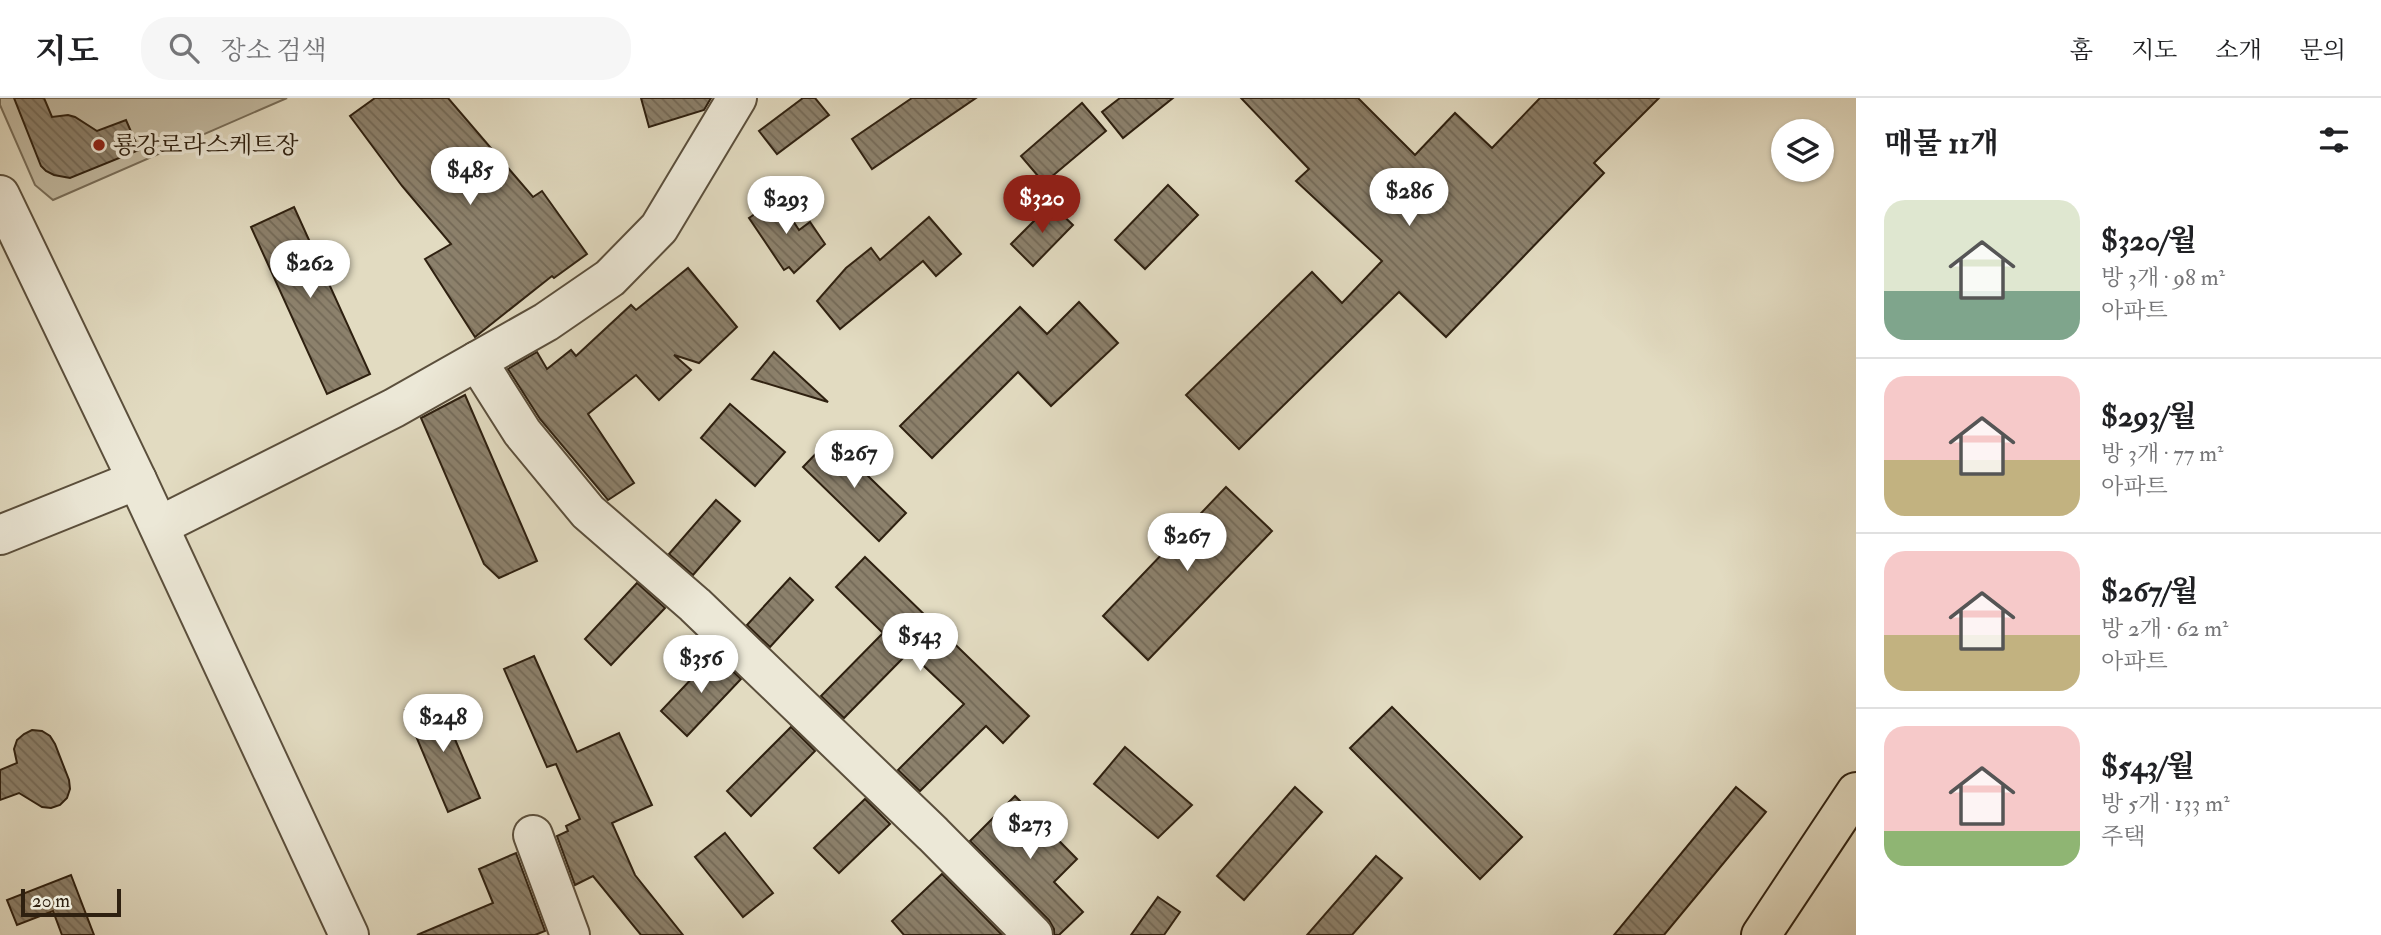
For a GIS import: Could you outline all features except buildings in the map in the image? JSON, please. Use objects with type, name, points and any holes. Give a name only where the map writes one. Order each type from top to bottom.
[{"type":"main road","points":[[1761,935],[1856,792]]},
{"type":"street","points":[[159,526],[394,408],[546,322],[610,278],[659,228],[737,98]]},
{"type":"street","points":[[0,195],[159,526],[349,935]]},
{"type":"street","points":[[477,361],[522,432],[588,512],[715,624],[933,834],[1032,935]]},
{"type":"street","points":[[0,535],[137,480]]},
{"type":"street","points":[[533,835],[570,935]]},
{"type":"shaded area","name":"룡강로라스케트장","points":[[0,98],[287,98],[53,200],[35,185],[0,105]]},
{"type":"place","name":"룡강로라스케트장","points":[[99,145]]}]
